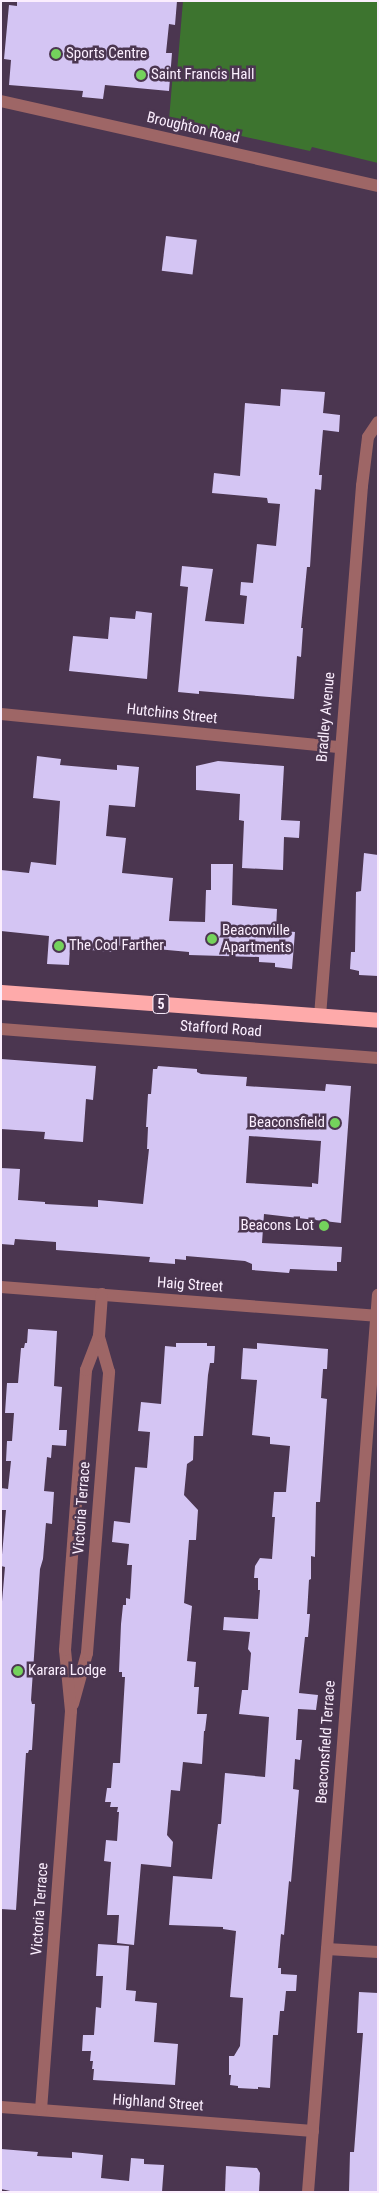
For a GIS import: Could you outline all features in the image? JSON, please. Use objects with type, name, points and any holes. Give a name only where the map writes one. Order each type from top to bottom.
[{"type":"highway","name":"Stafford Road","points":[[1,992],[378,1020]]},
{"type":"street","name":"Broughton Road","points":[[1,101],[378,186]]},
{"type":"street","name":"Bradley Avenue","points":[[320,1016],[363,478],[368,437],[377,423]]},
{"type":"street","name":"Hutchins Street","points":[[1,714],[340,747]]},
{"type":"street","name":"Stafford Road","points":[[1,1029],[378,1058]]},
{"type":"street","name":"Haig Street","points":[[1,1287],[376,1316]]},
{"type":"street","name":"Victoria Terrace","points":[[40,2110],[71,1711],[65,1650],[86,1370],[99,1336],[102,1294]]},
{"type":"street","name":"Beaconsfield Terrace","points":[[308,2192],[378,1297]]},
{"type":"street","name":"Victoria Terrace","points":[[71,1711],[87,1653],[108,1372],[99,1336]]},
{"type":"street","points":[[327,1949],[378,1952]]},
{"type":"street","name":"Highland Street","points":[[1,2107],[313,2131]]},
{"type":"green space","points":[[183,1],[378,1],[378,163],[312,147],[310,151],[169,120],[173,72],[177,72]]},
{"type":"building","name":"Sports Centre","points":[[17,1],[177,1],[175,25],[169,24],[166,53],[172,53],[169,91],[105,85],[103,99],[82,97],[83,91],[9,85],[11,60],[4,59],[9,5],[17,6]]},
{"type":"building","points":[[166,236],[197,240],[193,275],[162,271]]},
{"type":"building","points":[[281,389],[325,392],[323,413],[340,415],[339,432],[323,430],[319,475],[322,475],[321,490],[315,489],[310,567],[307,567],[301,628],[303,628],[301,657],[297,656],[294,699],[199,691],[199,694],[178,692],[188,587],[180,586],[182,566],[213,569],[205,621],[244,624],[247,596],[240,595],[241,582],[253,583],[257,544],[276,546],[280,504],[268,503],[267,498],[212,493],[214,473],[240,476],[245,403],[280,406]]},
{"type":"building","points":[[136,611],[152,613],[147,679],[69,671],[73,636],[108,639],[110,617],[135,619]]},
{"type":"building","points":[[37,756],[61,759],[60,765],[117,770],[117,765],[139,767],[135,807],[109,805],[106,836],[126,838],[122,873],[173,878],[169,921],[205,922],[206,890],[211,890],[211,864],[233,864],[232,905],[277,909],[276,930],[295,932],[292,969],[275,967],[275,963],[259,962],[259,957],[189,955],[189,952],[113,945],[112,952],[70,948],[69,965],[47,964],[49,936],[1,931],[1,870],[29,873],[31,862],[56,865],[60,801],[33,798]]},
{"type":"building","points":[[218,761],[284,766],[281,820],[300,821],[299,838],[284,837],[283,870],[242,868],[244,821],[239,820],[240,794],[196,790],[196,766]]},
{"type":"building","points":[[364,853],[378,855],[378,976],[359,975],[359,971],[350,969],[351,952],[355,952],[356,892],[361,891]]},
{"type":"building","points":[[1,1059],[96,1066],[93,1100],[86,1099],[83,1142],[44,1139],[45,1132],[1,1129]]},
{"type":"building","points":[[158,1066],[197,1069],[197,1072],[201,1074],[247,1077],[246,1086],[325,1091],[326,1084],[351,1086],[341,1223],[264,1214],[262,1243],[342,1247],[341,1262],[337,1262],[337,1271],[290,1269],[289,1273],[252,1270],[252,1264],[245,1261],[186,1256],[186,1260],[175,1259],[175,1264],[149,1262],[150,1257],[56,1250],[56,1242],[15,1239],[14,1245],[1,1244],[1,1168],[20,1169],[18,1200],[45,1202],[45,1204],[98,1207],[98,1200],[143,1204],[149,1149],[147,1149],[148,1127],[146,1127],[148,1094],[151,1094],[153,1069],[157,1069]],"holes":[[[249,1136],[321,1141],[318,1184],[312,1183],[312,1187],[246,1183]]]},
{"type":"building","points":[[28,1329],[57,1331],[54,1386],[62,1387],[59,1430],[67,1430],[66,1446],[52,1445],[51,1458],[47,1457],[44,1491],[54,1492],[52,1524],[46,1523],[43,1559],[40,1569],[31,1700],[32,1704],[35,1704],[32,1750],[26,1753],[16,1910],[1,1909],[1,1613],[5,1567],[1,1566],[6,1510],[1,1510],[1,1488],[8,1489],[11,1461],[6,1461],[7,1441],[12,1441],[14,1413],[5,1413],[7,1383],[18,1383],[21,1348],[24,1348],[25,1343],[27,1343]]},
{"type":"building","points":[[176,1343],[207,1343],[207,1346],[215,1346],[214,1363],[210,1363],[208,1375],[203,1436],[194,1436],[193,1460],[187,1464],[184,1495],[198,1510],[196,1540],[189,1540],[184,1603],[192,1606],[187,1661],[196,1662],[194,1687],[199,1687],[197,1714],[207,1714],[202,1764],[183,1762],[180,1791],[171,1790],[167,1835],[173,1842],[171,1867],[141,1864],[134,1945],[117,1943],[119,1915],[107,1915],[111,1862],[104,1861],[106,1840],[117,1841],[118,1807],[110,1807],[111,1802],[105,1802],[107,1788],[111,1788],[113,1763],[120,1763],[125,1677],[122,1677],[122,1672],[119,1672],[121,1624],[123,1605],[126,1605],[126,1598],[130,1599],[132,1565],[127,1565],[129,1544],[112,1542],[114,1521],[130,1523],[135,1467],[147,1468],[150,1432],[138,1431],[141,1402],[161,1404],[165,1346],[176,1347]]},
{"type":"building","points":[[257,1343],[328,1349],[327,1369],[323,1369],[321,1398],[327,1399],[320,1502],[316,1502],[315,1557],[311,1556],[311,1579],[309,1580],[307,1614],[310,1614],[308,1637],[305,1637],[299,1693],[318,1695],[316,1710],[298,1709],[296,1740],[302,1740],[300,1760],[295,1759],[293,1789],[299,1790],[291,1882],[289,1881],[284,1935],[281,1934],[278,1968],[281,1968],[281,1974],[297,1975],[296,1991],[286,1991],[284,2011],[280,2011],[278,2035],[273,2035],[270,2088],[258,2087],[258,2089],[238,2088],[238,2086],[230,2085],[229,2056],[234,2056],[240,2046],[243,1998],[230,1997],[236,1931],[223,1929],[223,1927],[169,1925],[173,1876],[212,1879],[218,1824],[221,1824],[225,1773],[265,1777],[269,1717],[239,1714],[242,1690],[248,1690],[251,1653],[248,1649],[250,1632],[223,1630],[224,1617],[258,1619],[260,1590],[258,1590],[258,1578],[254,1578],[255,1566],[260,1558],[272,1559],[275,1517],[272,1517],[274,1492],[286,1492],[290,1446],[270,1444],[270,1437],[252,1435],[257,1380],[241,1379],[243,1348],[257,1349]]},
{"type":"building","points":[[98,1944],[129,1946],[126,1990],[136,1991],[135,2001],[157,2003],[154,2042],[178,2044],[175,2085],[93,2080],[94,2069],[92,2069],[93,2061],[90,2061],[91,2051],[82,2051],[83,2035],[94,2035],[96,2007],[101,2008],[103,1976],[96,1976]]},
{"type":"building","points":[[359,1992],[378,1993],[378,2192],[349,2192],[350,2152],[354,2152],[363,2033],[357,2033]]},
{"type":"building","points":[[1,2149],[38,2152],[37,2156],[72,2158],[72,2152],[103,2155],[101,2178],[129,2181],[131,2158],[144,2159],[144,2164],[164,2165],[162,2192],[15,2192],[1,2189]]},
{"type":"building","points":[[226,2166],[257,2168],[260,2173],[259,2192],[225,2192]]},
{"type":"place","name":"Sports Centre","points":[[56,54]]},
{"type":"place","name":"Saint Francis Hall","points":[[141,75]]},
{"type":"place","name":"Beaconville Apartments","points":[[212,939]]},
{"type":"place","name":"The Cod Farther","points":[[59,946]]},
{"type":"place","name":"Beaconsfield","points":[[335,1123]]},
{"type":"place","name":"Beacons Lot","points":[[324,1226]]},
{"type":"place","name":"Karara Lodge","points":[[18,1671]]}]
